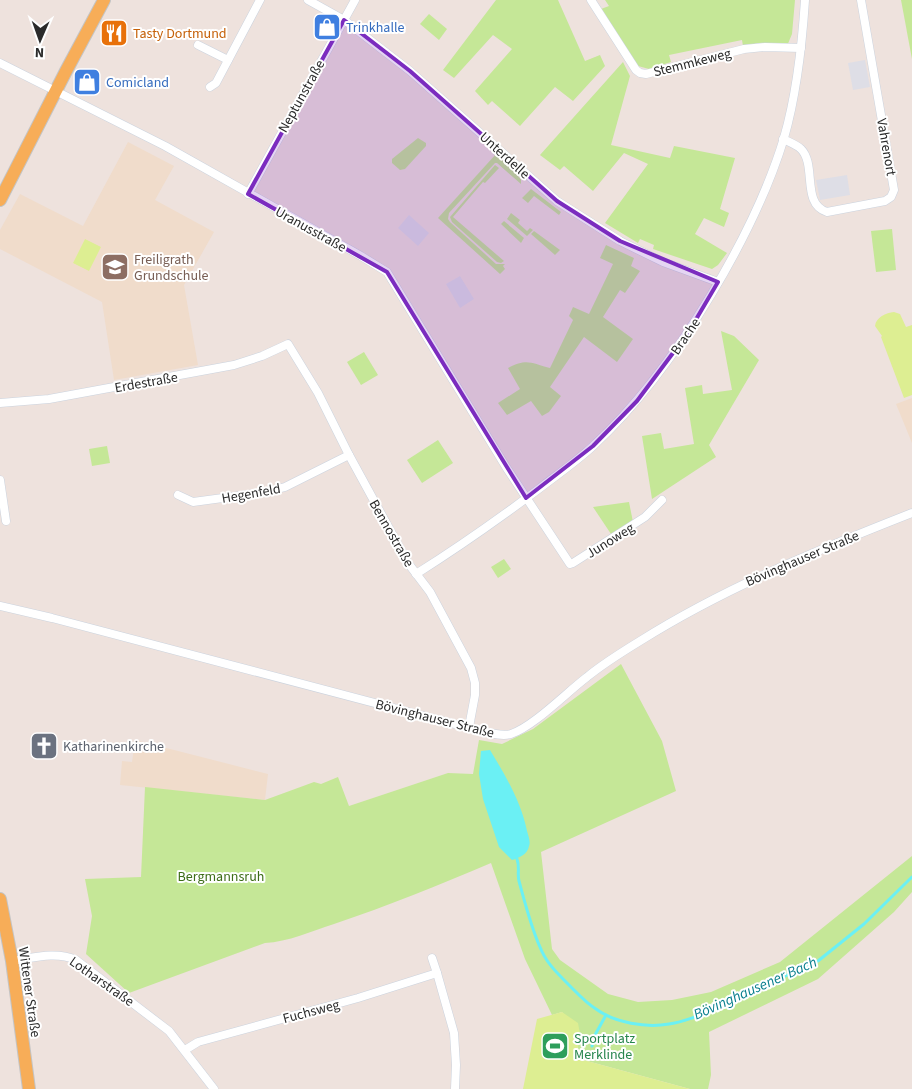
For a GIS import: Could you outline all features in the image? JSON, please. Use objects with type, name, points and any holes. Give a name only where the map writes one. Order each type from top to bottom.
[{"type":"main road","points":[[0,200],[104,0]]},
{"type":"main road","name":"Wittener Straße","points":[[0,899],[12,961],[30,1089]]},
{"type":"street","points":[[210,88],[216,83],[260,0]]},
{"type":"street","name":"Unterdelle","points":[[308,0],[344,20],[410,71],[556,201],[620,241],[663,262],[718,282]]},
{"type":"street","name":"Neptunstraße","points":[[248,194],[355,0]]},
{"type":"street","name":"Stemmkeweg","points":[[591,0],[636,70],[640,73],[646,74],[744,49],[765,47],[802,48]]},
{"type":"street","name":"Brache","points":[[416,574],[453,551],[593,446],[637,402],[688,333],[732,261],[758,209],[783,139],[802,48],[805,0]]},
{"type":"street","name":"Vahrenort","points":[[783,139],[801,149],[806,157],[815,203],[820,210],[827,212],[885,201],[891,197],[894,190],[861,0]]},
{"type":"street","points":[[198,45],[228,60]]},
{"type":"street","name":"Uranusstraße","points":[[0,63],[165,146],[362,256],[387,272],[526,498]]},
{"type":"street","name":"Erdestraße","points":[[0,403],[49,399],[234,366],[288,344]]},
{"type":"street","name":"Bennostraße","points":[[288,344],[318,393],[348,455],[408,563],[430,592],[471,668],[475,683],[475,695],[469,727]]},
{"type":"street","name":"Hegenfeld","points":[[178,495],[193,502],[267,492],[286,487],[348,455]]},
{"type":"street","points":[[0,480],[6,521]]},
{"type":"street","name":"Junoweg","points":[[526,498],[570,564],[645,517],[662,500]]},
{"type":"street","name":"Bövinghauser Straße","points":[[0,606],[469,727],[498,734],[510,734],[527,725],[606,663],[690,611],[750,580],[912,513]]},
{"type":"street","name":"Lotharstraße","points":[[12,961],[57,955],[68,956],[83,964],[159,1022],[185,1050],[214,1089]]},
{"type":"street","points":[[432,958],[454,1032],[456,1065],[454,1089]]},
{"type":"street","name":"Fuchsweg","points":[[185,1050],[198,1042],[358,998],[437,973]]},
{"type":"highlighted area","points":[[344,20],[410,71],[557,201],[620,241],[718,282],[688,333],[637,401],[593,446],[526,498],[387,272],[248,194]]},
{"type":"shaded area","points":[[865,60],[870,87],[853,90],[848,63]]},
{"type":"shaded area","name":"Freiligrath Grundschule","points":[[128,142],[174,166],[155,200],[214,232],[184,285],[198,365],[114,380],[102,302],[0,249],[0,230],[20,194],[83,226]]},
{"type":"shaded area","points":[[847,175],[850,195],[820,200],[816,180]]},
{"type":"shaded area","points":[[409,215],[429,233],[418,246],[398,228]]},
{"type":"shaded area","points":[[460,276],[474,299],[460,308],[446,284]]},
{"type":"shaded area","points":[[912,398],[912,443],[896,404]]},
{"type":"shaded area","points":[[135,740],[268,774],[265,800],[120,785],[122,761],[132,762]]},
{"type":"green space","points":[[496,0],[558,0],[585,61],[600,55],[605,66],[573,101],[555,87],[520,126],[492,101],[488,105],[475,91],[512,49],[493,35],[454,78],[443,70]]},
{"type":"green space","points":[[605,0],[795,0],[792,34],[787,46],[760,43],[743,46],[742,40],[669,55],[671,62],[649,69],[638,66],[601,9],[609,6]]},
{"type":"green space","points":[[901,0],[912,0],[912,59]]},
{"type":"green space","points":[[429,14],[447,29],[439,40],[420,24]]},
{"type":"green space","points":[[623,62],[630,76],[611,145],[670,158],[674,146],[735,158],[720,209],[729,213],[724,227],[704,218],[695,234],[727,253],[718,265],[712,269],[653,249],[654,245],[640,239],[638,243],[605,223],[648,164],[624,153],[593,191],[564,166],[560,170],[540,155]]},
{"type":"green space","points":[[418,138],[426,143],[426,146],[405,169],[400,170],[392,163],[392,159]]},
{"type":"green space","points":[[496,154],[521,179],[521,184],[495,163],[449,213],[448,219],[496,264],[505,264],[503,266],[505,269],[500,274],[438,218]]},
{"type":"green space","points":[[495,165],[499,168],[485,183],[483,182],[453,217],[504,261],[501,263],[497,262],[452,222],[450,217]]},
{"type":"green space","points":[[531,189],[561,212],[559,215],[534,196],[528,203],[522,198]]},
{"type":"green space","points":[[511,213],[520,220],[518,223],[527,231],[530,228],[533,230],[527,236],[507,219]]},
{"type":"green space","points":[[504,221],[524,238],[521,243],[501,224]]},
{"type":"green space","points":[[892,229],[896,270],[876,272],[871,231]]},
{"type":"green space","points":[[534,231],[560,250],[555,255],[531,234]]},
{"type":"green space","points":[[85,239],[101,247],[89,271],[73,263]]},
{"type":"green space","points":[[606,245],[634,258],[631,266],[640,271],[625,293],[620,290],[603,317],[633,339],[617,362],[584,337],[550,387],[561,396],[549,412],[542,416],[531,401],[507,415],[498,403],[520,389],[508,368],[525,362],[550,368],[573,320],[569,316],[573,307],[589,314],[613,264],[600,258]]},
{"type":"green space","points":[[894,312],[900,314],[906,327],[912,325],[912,395],[904,398],[882,336],[875,326],[877,320],[882,316]]},
{"type":"green space","points":[[721,331],[734,336],[759,360],[709,445],[716,457],[652,499],[642,436],[661,433],[664,449],[694,444],[685,388],[702,385],[703,394],[732,390]]},
{"type":"green space","points":[[364,352],[378,375],[361,385],[347,362]]},
{"type":"green space","points":[[438,440],[453,463],[422,483],[407,460]]},
{"type":"green space","points":[[107,446],[110,463],[92,466],[89,449]]},
{"type":"green space","points":[[629,502],[633,522],[611,534],[593,507]]},
{"type":"green space","points":[[504,559],[511,569],[498,578],[491,567]]},
{"type":"green space","name":"Bergmannsruh","points":[[621,664],[662,741],[676,791],[541,852],[552,949],[560,960],[608,994],[638,1002],[672,1000],[711,992],[780,962],[912,856],[912,892],[894,912],[818,979],[709,1032],[711,1075],[708,1089],[690,1089],[576,1058],[580,1034],[562,1012],[552,1015],[525,959],[491,863],[354,917],[291,938],[265,943],[129,993],[86,954],[92,916],[85,879],[141,877],[145,787],[265,800],[314,782],[321,784],[338,777],[349,806],[448,773],[473,774],[479,740],[502,744],[533,729]]},
{"type":"green space","name":"Sportplatz Merklinde","points":[[562,1012],[578,1023],[580,1034],[576,1058],[690,1089],[523,1089],[537,1019]]},
{"type":"water","points":[[490,750],[517,799],[530,844],[525,853],[512,860],[499,847],[483,799],[479,774],[481,751]]},
{"type":"waterway","name":"Bövinghausener Bach","points":[[517,859],[519,881],[531,923],[543,953],[553,968],[592,1007],[612,1018],[641,1025],[672,1024],[695,1017],[818,961],[864,924],[912,877]]},
{"type":"waterway","points":[[592,1046],[595,1035],[606,1015]]},
{"type":"place","name":"Trinkhalle","points":[[327,27]]},
{"type":"place","name":"Tasty Dortmund","points":[[114,33]]},
{"type":"place","name":"Comicland","points":[[87,82]]},
{"type":"place","name":"Freiligrath Grundschule","points":[[115,267]]},
{"type":"place","name":"Katharinenkirche","points":[[44,746]]},
{"type":"place","name":"Sportplatz Merklinde","points":[[555,1046]]}]
